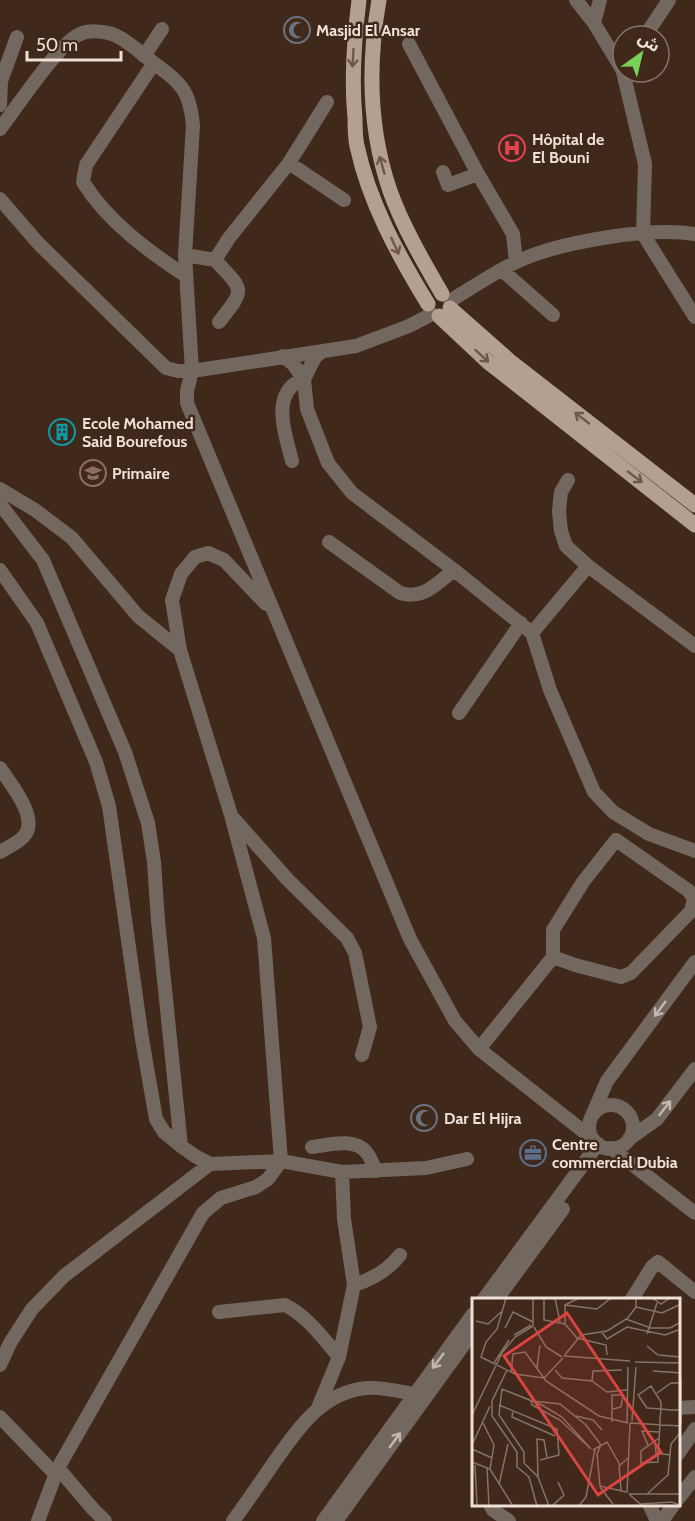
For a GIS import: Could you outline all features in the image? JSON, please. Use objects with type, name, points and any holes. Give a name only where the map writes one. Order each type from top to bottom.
[{"type":"main road","points":[[359,0],[354,35],[352,85],[357,145],[375,202],[399,255],[488,362],[695,525]]},
{"type":"main road","points":[[379,0],[374,33],[371,87],[380,155],[390,192],[440,306],[695,505]]},
{"type":"street","points":[[576,0],[594,23],[611,52]]},
{"type":"street","points":[[594,23],[600,0]]},
{"type":"street","points":[[653,24],[669,0]]},
{"type":"street","points":[[162,29],[149,59],[86,165],[82,182],[94,201],[155,256],[186,276]]},
{"type":"street","points":[[0,129],[65,44],[81,33],[100,31],[115,34],[176,80],[186,93],[192,108],[193,126],[185,255],[192,370],[187,403],[410,939],[455,1021],[479,1049],[602,1145],[695,1213]]},
{"type":"street","points":[[0,105],[1,81],[17,37]]},
{"type":"street","points":[[409,44],[478,174],[513,234],[516,262]]},
{"type":"street","points":[[626,84],[645,164],[643,234],[695,316]]},
{"type":"street","points":[[215,260],[229,238],[289,163],[327,102]]},
{"type":"street","points":[[289,163],[344,200]]},
{"type":"street","points":[[443,172],[448,185],[478,174]]},
{"type":"street","points":[[0,199],[39,244],[166,368],[178,371],[356,346],[409,326],[516,262],[580,243],[643,234],[683,232],[695,234]]},
{"type":"street","points":[[185,255],[215,260],[236,282],[239,297],[219,322]]},
{"type":"street","points":[[502,270],[553,315]]},
{"type":"street","points":[[292,461],[282,415],[285,395],[292,386],[304,379],[315,357],[323,351]]},
{"type":"street","points":[[283,356],[293,364],[304,379],[307,409],[328,462],[352,493],[454,570],[531,633],[550,690],[594,792],[613,812],[649,834],[695,851]]},
{"type":"street","points":[[568,480],[561,492],[559,511],[561,531],[566,546],[588,566],[695,646]]},
{"type":"street","points":[[0,489],[35,510],[72,538],[138,616],[180,650]]},
{"type":"street","points":[[0,504],[43,560],[125,752],[148,823],[154,862],[181,1146]]},
{"type":"street","points":[[329,542],[400,593],[413,597],[422,594],[454,570]]},
{"type":"street","points":[[38,1521],[56,1471],[203,1213],[221,1198],[256,1187],[268,1179],[281,1161],[264,938],[231,815],[180,650],[172,600],[181,574],[195,557],[208,553],[224,560],[274,612]]},
{"type":"street","points":[[531,633],[588,566]]},
{"type":"street","points":[[0,570],[37,623],[96,762],[109,806],[142,1039],[156,1119],[164,1132],[210,1164],[281,1161],[342,1172],[426,1168],[467,1160]]},
{"type":"street","points":[[459,713],[521,623]]},
{"type":"street","points":[[0,768],[24,805],[30,821],[29,829],[24,837],[0,852]]},
{"type":"street","points":[[231,815],[288,880],[347,938],[355,953],[370,1027],[362,1055]]},
{"type":"street","points":[[479,1049],[553,957],[553,930],[583,882],[616,840],[689,891],[694,899],[691,911],[631,973],[621,977],[553,957]]},
{"type":"street","points":[[695,962],[607,1082],[589,1125],[602,1145],[618,1147],[657,1119],[695,1070]]},
{"type":"street","points":[[591,1118],[601,1107],[608,1105],[622,1108],[631,1118],[633,1125],[629,1139]]},
{"type":"street","points":[[312,1147],[348,1143],[356,1145],[367,1153],[376,1171]]},
{"type":"street","points":[[485,1298],[602,1145]]},
{"type":"street","points":[[498,1298],[602,1145]]},
{"type":"street","points":[[0,1365],[10,1343],[32,1309],[64,1276],[210,1164]]},
{"type":"street","points":[[318,1407],[339,1357],[354,1285],[344,1220],[342,1172]]},
{"type":"street","points":[[354,1285],[369,1280],[391,1267],[400,1255]]},
{"type":"street","points":[[633,1298],[658,1262],[695,1292]]},
{"type":"street","points":[[219,1312],[285,1305],[316,1329],[339,1357]]},
{"type":"street","points":[[323,1521],[472,1315]]},
{"type":"street","points":[[336,1521],[472,1333]]},
{"type":"street","points":[[233,1521],[299,1427],[318,1407],[342,1394],[368,1388],[413,1394]]},
{"type":"street","points":[[680,1408],[695,1407]]},
{"type":"street","points":[[0,1417],[105,1521]]},
{"type":"street","points":[[680,1451],[695,1429]]},
{"type":"street","points":[[680,1496],[695,1477]]},
{"type":"street","points":[[491,1506],[508,1521]]},
{"type":"street","points":[[650,1506],[657,1521]]},
{"type":"street","points":[[662,1521],[673,1506]]},
{"type":"place","name":"Masjid El Ansar","points":[[297,30]]},
{"type":"place","name":"Hôpital de El Bouni","points":[[512,148]]},
{"type":"place","name":"Ecole Mohamed Said Bourefous","points":[[62,432]]},
{"type":"place","name":"Primaire","points":[[93,473]]},
{"type":"place","name":"Dar El Hijra","points":[[424,1118]]},
{"type":"place","name":"Centre commercial Dubia","points":[[533,1153]]}]
